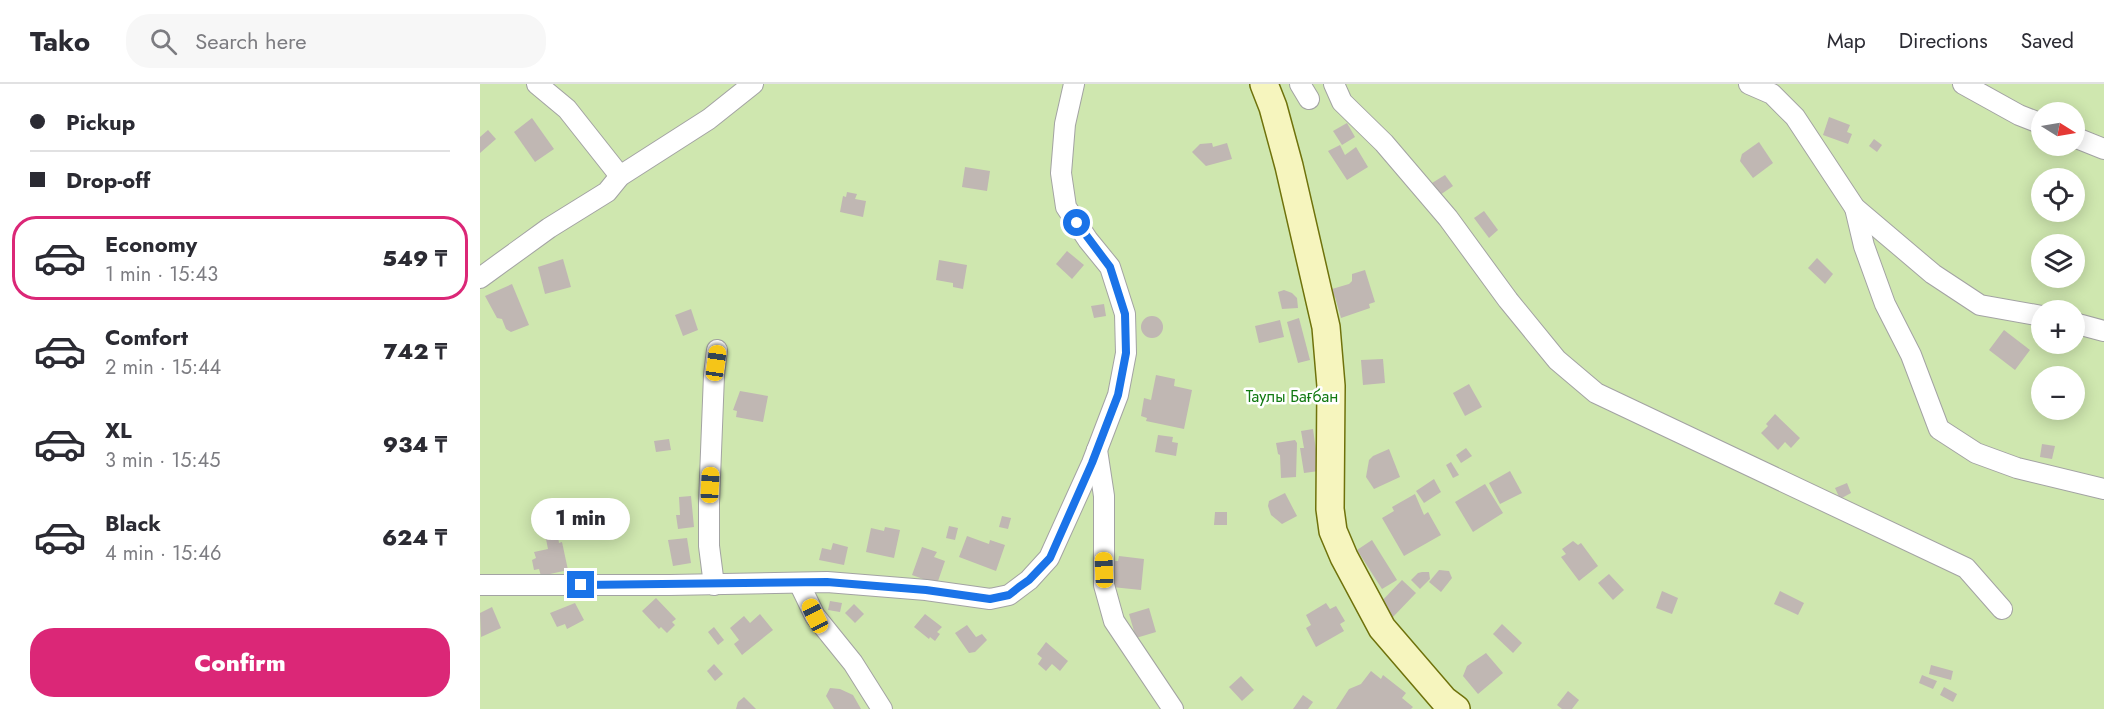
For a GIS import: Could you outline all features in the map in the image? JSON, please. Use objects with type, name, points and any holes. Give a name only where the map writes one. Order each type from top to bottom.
[{"type":"street","points":[[537,84],[567,108],[620,176]]},
{"type":"street","points":[[480,278],[549,228],[607,192],[620,176],[709,119],[753,84]]},
{"type":"street","points":[[480,585],[714,585],[827,582],[926,590],[990,599],[1009,595],[1029,580],[1050,558],[1097,450],[1118,395],[1126,353],[1125,314],[1110,267],[1066,207],[1061,173],[1065,124],[1074,84]]},
{"type":"street","points":[[1264,84],[1273,107],[1289,166],[1326,327],[1331,386],[1330,509],[1333,531],[1344,557],[1382,628],[1444,700],[1456,709]]},
{"type":"street","points":[[1334,84],[1342,102],[1384,143],[1448,218],[1508,300],[1557,360],[1596,393],[1966,568],[2002,609]]},
{"type":"street","points":[[1749,84],[1772,94],[1795,117],[1855,208],[1933,274],[1980,305],[2031,314]]},
{"type":"street","points":[[1963,84],[2031,120]]},
{"type":"street","points":[[2085,141],[2104,149]]},
{"type":"street","points":[[1855,208],[1864,246],[1885,304],[1911,355],[1939,429],[1976,453],[2006,464],[2104,489]]},
{"type":"street","points":[[2085,326],[2104,331]]},
{"type":"street","points":[[714,585],[709,546],[714,375],[717,350]]},
{"type":"street","points":[[1097,450],[1104,496],[1104,585],[1114,621],[1173,709]]},
{"type":"street","points":[[799,583],[815,616],[853,663],[882,709]]},
{"type":"green space","name":"Таулы Бағбан","points":[[480,84],[2104,84],[2104,709],[480,709]]},
{"type":"building","points":[[1829,117],[1850,125],[1847,132],[1852,134],[1848,144],[1823,135]]},
{"type":"building","points":[[532,118],[554,149],[535,162],[514,132]]},
{"type":"building","points":[[1347,123],[1355,137],[1342,145],[1333,131]]},
{"type":"building","points":[[488,130],[496,139],[480,153],[480,137]]},
{"type":"building","points":[[1874,139],[1882,145],[1877,152],[1869,146]]},
{"type":"building","points":[[1759,142],[1773,163],[1753,178],[1740,161],[1742,154]]},
{"type":"building","points":[[1212,143],[1213,147],[1227,143],[1232,159],[1206,166],[1192,152],[1200,144]]},
{"type":"building","points":[[1340,145],[1345,155],[1356,147],[1368,167],[1347,180],[1328,151]]},
{"type":"building","points":[[965,167],[990,171],[987,191],[962,187]]},
{"type":"building","points":[[1445,175],[1453,186],[1440,195],[1432,183]]},
{"type":"building","points":[[847,192],[857,194],[855,199],[866,201],[863,217],[840,212],[843,196],[846,197]]},
{"type":"building","points":[[1484,211],[1498,230],[1489,238],[1474,218]]},
{"type":"building","points":[[1067,251],[1084,265],[1072,279],[1056,264]]},
{"type":"building","points":[[1817,258],[1833,274],[1825,284],[1808,268]]},
{"type":"building","points":[[563,259],[571,287],[545,294],[538,267]]},
{"type":"building","points":[[939,260],[967,265],[963,289],[953,287],[953,283],[936,280]]},
{"type":"building","points":[[1365,270],[1375,302],[1369,304],[1370,308],[1341,318],[1335,297],[1331,294],[1332,289],[1349,284],[1352,281],[1352,274]]},
{"type":"building","points":[[512,284],[529,325],[511,332],[506,329],[502,319],[497,318],[485,296]]},
{"type":"building","points":[[1284,290],[1297,298],[1298,308],[1282,309],[1278,292]]},
{"type":"building","points":[[1104,304],[1106,316],[1094,318],[1091,306]]},
{"type":"building","points":[[691,309],[698,330],[683,336],[675,315]]},
{"type":"building","points":[[1152,316],[1160,319],[1163,327],[1160,335],[1152,338],[1144,335],[1141,327],[1144,319]]},
{"type":"building","points":[[1299,318],[1310,360],[1298,363],[1287,322]]},
{"type":"building","points":[[1280,320],[1284,337],[1259,343],[1255,326]]},
{"type":"building","points":[[2004,330],[2030,350],[2015,370],[1989,350]]},
{"type":"building","points":[[1383,359],[1385,383],[1363,385],[1361,360]]},
{"type":"building","points":[[1156,375],[1175,379],[1174,386],[1192,390],[1184,429],[1146,421],[1147,418],[1141,416],[1144,398],[1151,400]]},
{"type":"building","points":[[1469,384],[1482,407],[1465,416],[1453,393]]},
{"type":"building","points":[[740,391],[768,396],[763,422],[736,417],[737,411],[733,410]]},
{"type":"building","points":[[1775,414],[1800,438],[1791,448],[1785,442],[1778,450],[1761,433]]},
{"type":"building","points":[[1313,429],[1319,471],[1304,473],[1300,448],[1304,448],[1301,431]]},
{"type":"building","points":[[1158,435],[1173,437],[1172,442],[1178,443],[1176,456],[1155,452]]},
{"type":"building","points":[[669,439],[671,450],[656,452],[654,441]]},
{"type":"building","points":[[1295,440],[1297,443],[1296,477],[1281,478],[1280,455],[1276,443]]},
{"type":"building","points":[[2042,444],[2055,446],[2052,459],[2040,457]]},
{"type":"building","points":[[1466,448],[1472,456],[1461,463],[1456,455]]},
{"type":"building","points":[[1389,449],[1400,477],[1374,489],[1366,477],[1369,460]]},
{"type":"building","points":[[1451,462],[1459,475],[1453,478],[1446,465]]},
{"type":"building","points":[[1510,471],[1522,493],[1500,504],[1489,483]]},
{"type":"building","points":[[1434,479],[1441,492],[1424,503],[1416,491]]},
{"type":"building","points":[[1847,483],[1851,493],[1840,499],[1835,488]]},
{"type":"building","points":[[1485,484],[1503,513],[1473,532],[1455,502]]},
{"type":"building","points":[[1285,493],[1297,516],[1282,524],[1271,515],[1268,506],[1269,501]]},
{"type":"building","points":[[1415,494],[1424,515],[1428,512],[1441,535],[1404,556],[1382,518],[1394,511],[1392,507]]},
{"type":"building","points":[[691,496],[694,527],[678,529],[676,515],[680,515],[679,497]]},
{"type":"building","points":[[1215,512],[1227,512],[1227,525],[1214,525]]},
{"type":"building","points":[[1002,516],[1011,518],[1008,529],[999,527]]},
{"type":"building","points":[[949,526],[958,528],[955,540],[946,538]]},
{"type":"building","points":[[885,527],[900,530],[894,558],[866,552],[871,528],[884,531]]},
{"type":"building","points":[[967,536],[989,544],[990,540],[1005,545],[996,571],[959,557]]},
{"type":"building","points":[[558,537],[559,543],[562,542],[568,570],[541,576],[539,569],[534,570],[532,560],[536,558],[534,552],[548,549],[546,539]]},
{"type":"building","points":[[687,538],[691,563],[673,566],[668,540]]},
{"type":"building","points":[[1372,540],[1397,580],[1382,589],[1357,550]]},
{"type":"building","points":[[1573,541],[1578,545],[1581,543],[1598,566],[1579,581],[1561,557],[1566,554],[1562,549]]},
{"type":"building","points":[[833,543],[848,547],[844,565],[819,560],[822,548],[831,550]]},
{"type":"building","points":[[922,547],[937,552],[934,557],[945,561],[937,584],[912,575]]},
{"type":"building","points":[[1119,556],[1144,559],[1141,590],[1112,587],[1115,561],[1118,561]]},
{"type":"building","points":[[1439,570],[1449,571],[1452,578],[1441,592],[1429,582]]},
{"type":"building","points":[[1422,572],[1429,572],[1430,579],[1420,589],[1411,580]]},
{"type":"building","points":[[1609,574],[1624,590],[1613,600],[1598,583]]},
{"type":"building","points":[[1402,580],[1416,593],[1392,618],[1378,605]]},
{"type":"building","points":[[1662,591],[1678,598],[1672,614],[1656,608]]},
{"type":"building","points":[[1780,591],[1804,603],[1798,615],[1774,604]]},
{"type":"building","points":[[656,598],[676,619],[672,622],[675,625],[667,633],[661,627],[659,629],[642,611]]},
{"type":"building","points":[[830,601],[842,603],[840,612],[828,610]]},
{"type":"building","points":[[575,603],[584,620],[567,629],[565,624],[557,627],[550,613]]},
{"type":"building","points":[[1326,603],[1330,609],[1336,606],[1345,621],[1340,624],[1344,631],[1316,647],[1306,628],[1311,625],[1306,615]]},
{"type":"building","points":[[854,604],[864,614],[855,623],[845,613]]},
{"type":"building","points":[[492,607],[501,628],[481,637],[480,613]]},
{"type":"building","points":[[1149,608],[1156,632],[1136,638],[1129,614]]},
{"type":"building","points":[[760,614],[773,630],[742,655],[734,644],[739,640],[730,628],[744,616],[750,623]]},
{"type":"building","points":[[925,614],[942,627],[937,632],[940,634],[935,641],[914,627]]},
{"type":"building","points":[[1502,624],[1522,643],[1513,653],[1493,634]]},
{"type":"building","points":[[967,625],[976,637],[982,634],[987,640],[975,652],[969,653],[955,633]]},
{"type":"building","points":[[714,627],[724,640],[718,645],[708,632]]},
{"type":"building","points":[[1046,642],[1068,661],[1060,671],[1052,664],[1046,671],[1038,664],[1042,658],[1037,654]]},
{"type":"building","points":[[1486,653],[1503,673],[1478,694],[1463,676],[1467,666]]},
{"type":"building","points":[[714,664],[723,674],[715,681],[707,671]]},
{"type":"building","points":[[1931,665],[1953,671],[1951,680],[1929,674]]},
{"type":"building","points":[[1371,671],[1381,679],[1383,675],[1406,693],[1402,698],[1413,707],[1411,709],[1336,709],[1349,689],[1361,684]]},
{"type":"building","points":[[1922,675],[1937,681],[1933,689],[1919,683]]},
{"type":"building","points":[[1241,676],[1254,690],[1242,701],[1229,687]]},
{"type":"building","points":[[1944,687],[1957,694],[1953,702],[1940,695]]},
{"type":"building","points":[[830,688],[840,689],[853,695],[861,709],[834,709],[826,696]]},
{"type":"building","points":[[1568,691],[1579,700],[1572,709],[1562,709],[1557,705]]},
{"type":"building","points":[[1303,695],[1313,702],[1308,709],[1293,709]]},
{"type":"building","points":[[744,697],[756,709],[736,709],[738,702]]},
{"type":"route","points":[[581,585],[827,582],[926,590],[962,597],[990,599],[1009,595],[1029,580],[1050,558],[1092,463],[1118,395],[1126,353],[1125,314],[1110,267],[1077,223]]}]
